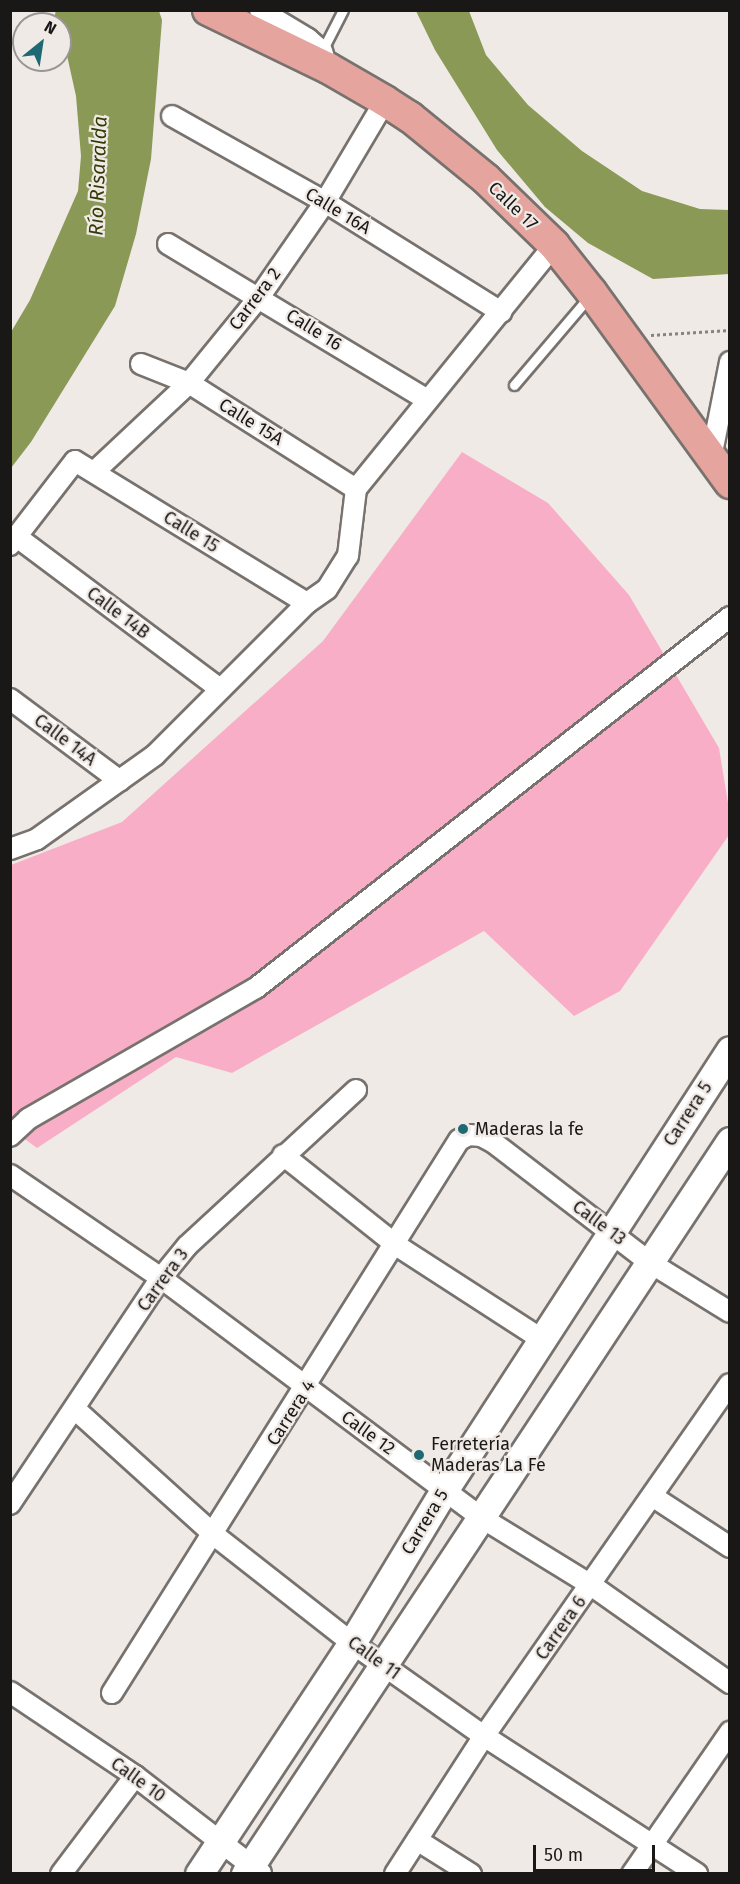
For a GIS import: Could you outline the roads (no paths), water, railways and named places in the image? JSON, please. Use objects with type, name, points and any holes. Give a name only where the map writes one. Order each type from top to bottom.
[{"type":"main road","name":"Calle 17","points":[[214,13],[325,60],[385,101],[459,157],[554,245],[723,465]]},
{"type":"main road","name":"Carrera 5","points":[[199,1874],[218,1838],[351,1643],[445,1489],[729,1050]]},
{"type":"main road","points":[[252,1870],[381,1664],[482,1518],[649,1262],[721,1171],[729,1141]]},
{"type":"street","points":[[260,10],[325,60]]},
{"type":"street","name":"Carrera 2","points":[[94,472],[189,383],[260,296],[325,202],[385,101]]},
{"type":"street","name":"Calle 16A","points":[[172,116],[325,202],[501,312]]},
{"type":"street","name":"Calle 16","points":[[168,244],[260,296],[428,400]]},
{"type":"street","points":[[10,849],[37,839],[155,755],[307,603],[327,588],[348,556],[356,489],[554,245]]},
{"type":"street","points":[[723,465],[729,362]]},
{"type":"street","name":"Calle 15A","points":[[141,364],[189,383],[356,489]]},
{"type":"street","name":"Calle 15","points":[[14,541],[75,461],[307,603]]},
{"type":"street","name":"Calle 14B","points":[[14,541],[220,689]]},
{"type":"street","points":[[10,1136],[28,1119],[256,988],[729,617]]},
{"type":"street","name":"Calle 14A","points":[[10,699],[120,781]]},
{"type":"street","name":"Carrera 3","points":[[10,1504],[76,1410],[160,1278],[187,1246],[356,1089]]},
{"type":"street","name":"Calle 13","points":[[469,1135],[494,1143],[649,1262],[729,1312]]},
{"type":"street","name":"Carrera 4","points":[[112,1693],[396,1245],[449,1151],[469,1135]]},
{"type":"street","points":[[283,1155],[396,1245],[543,1340]]},
{"type":"street","name":"Calle 12","points":[[10,1175],[160,1278],[482,1518],[591,1585],[729,1683]]},
{"type":"street","name":"Carrera 6","points":[[395,1874],[484,1736],[729,1384]]},
{"type":"street","name":"Calle 11","points":[[76,1410],[213,1534],[351,1643],[484,1736],[697,1874]]},
{"type":"street","points":[[652,1496],[729,1547]]},
{"type":"street","name":"Calle 10","points":[[10,1692],[135,1776],[218,1838],[252,1870]]},
{"type":"street","points":[[632,1874],[729,1732]]},
{"type":"street","points":[[61,1874],[135,1776]]},
{"type":"street","points":[[417,1840],[471,1874]]},
{"type":"lane","points":[[325,60],[343,10]]},
{"type":"lane","points":[[514,385],[592,293]]},
{"type":"water","name":"Río Risaralda","points":[[56,10],[159,11],[162,20],[151,159],[136,234],[115,306],[31,442],[11,468],[11,332],[30,300],[78,191],[81,156],[76,96],[71,72],[72,12],[56,12]]},
{"type":"water","points":[[416,11],[469,11],[486,55],[528,105],[582,151],[642,191],[700,209],[729,210],[729,274],[653,279],[588,243],[545,207],[497,150],[435,50]]},
{"type":"place","name":"Maderas la fe","points":[[463,1129]]},
{"type":"place","name":"Ferretería Maderas La Fe","points":[[419,1455]]}]
